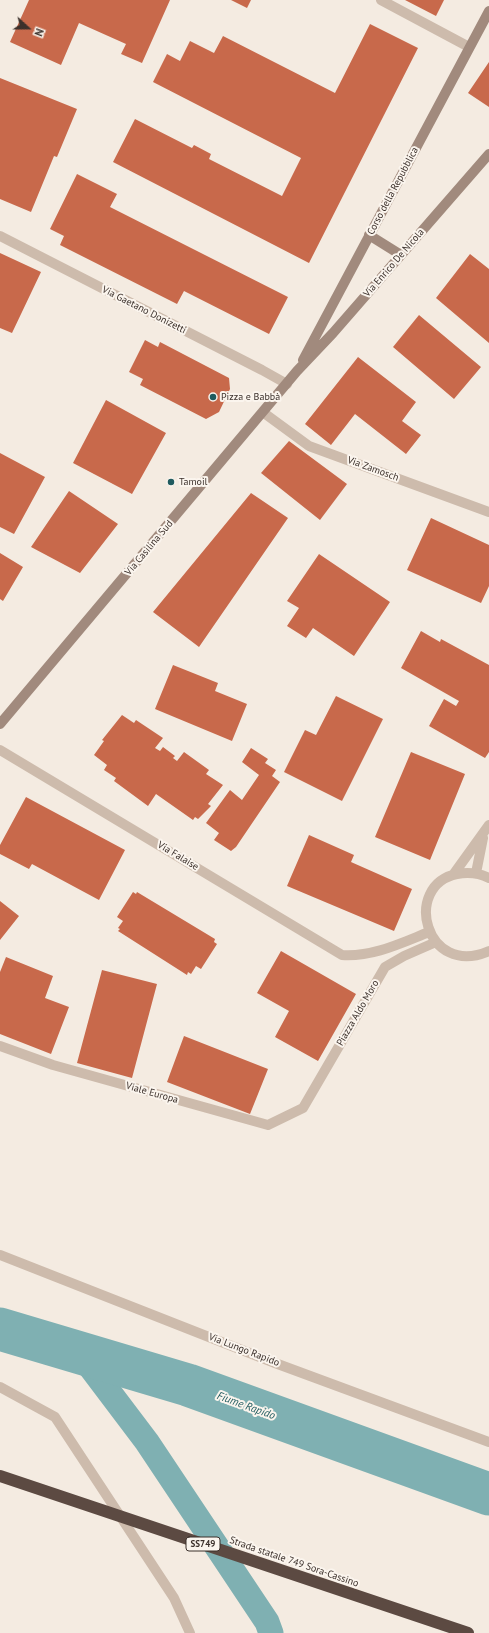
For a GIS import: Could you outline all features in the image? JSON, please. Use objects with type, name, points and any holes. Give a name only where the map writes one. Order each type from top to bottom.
[{"type":"highway","name":"Strada statale 749 Sora-Cassino","points":[[0,1476],[468,1633]]},
{"type":"main road","name":"Corso della Repubblica","points":[[297,371],[489,11]]},
{"type":"main road","name":"Via Enrico De Nicola","points":[[297,371],[334,333],[489,154]]},
{"type":"main road","points":[[369,235],[401,255]]},
{"type":"main road","name":"Via Casilina Sud","points":[[0,724],[264,413],[297,371]]},
{"type":"street","points":[[381,0],[469,47]]},
{"type":"street","name":"Via Gaetano Donizetti","points":[[0,236],[287,384]]},
{"type":"street","name":"Via Zamosch","points":[[264,413],[309,446],[489,512]]},
{"type":"street","name":"Via Falaise","points":[[0,750],[342,955],[357,956],[373,953],[429,932]]},
{"type":"street","points":[[476,873],[479,853],[487,828]]},
{"type":"street","points":[[453,875],[487,828]]},
{"type":"street","points":[[489,878],[476,873],[465,872],[453,875],[443,880],[435,888],[429,898],[426,909],[426,921],[429,932],[436,942],[452,954],[471,957],[489,951]]},
{"type":"street","name":"Piazza Aldo Moro","points":[[303,1108],[385,967],[404,956],[436,942]]},
{"type":"street","name":"Viale Europa","points":[[0,1046],[53,1064],[268,1125],[303,1108]]},
{"type":"street","name":"Via Lungo Rapido","points":[[0,1255],[275,1363],[489,1442]]},
{"type":"street","points":[[0,1387],[55,1417],[174,1598],[190,1633]]},
{"type":"building","points":[[29,0],[170,0],[142,63],[121,54],[126,44],[79,23],[61,65],[10,42]]},
{"type":"building","points":[[231,0],[251,0],[247,8]]},
{"type":"building","points":[[405,0],[444,0],[436,16]]},
{"type":"building","points":[[370,24],[418,48],[309,263],[113,162],[135,119],[192,148],[194,145],[211,154],[209,159],[282,196],[301,158],[153,82],[167,54],[180,61],[190,41],[214,53],[223,36],[335,93]]},
{"type":"building","points":[[489,62],[489,107],[468,93]]},
{"type":"building","points":[[0,78],[77,109],[57,157],[54,156],[31,212],[0,199]]},
{"type":"building","points":[[77,174],[117,194],[110,207],[288,297],[269,334],[184,291],[177,304],[60,245],[64,236],[50,229]]},
{"type":"building","points":[[0,253],[41,272],[12,333],[0,328]]},
{"type":"building","points":[[470,254],[489,269],[489,343],[436,298]]},
{"type":"building","points":[[419,315],[481,367],[454,399],[393,347]]},
{"type":"building","points":[[145,340],[158,347],[160,342],[229,378],[230,389],[219,412],[206,419],[140,385],[143,379],[129,372]]},
{"type":"building","points":[[358,357],[416,402],[402,421],[421,435],[406,454],[355,414],[331,445],[305,424]]},
{"type":"building","points":[[106,400],[166,433],[132,494],[73,463]]},
{"type":"building","points":[[289,441],[347,484],[320,520],[261,473]]},
{"type":"building","points":[[0,453],[45,477],[14,534],[0,527]]},
{"type":"building","points":[[69,491],[118,524],[80,573],[31,547]]},
{"type":"building","points":[[251,493],[288,518],[199,647],[153,612]]},
{"type":"building","points":[[431,518],[489,545],[489,586],[481,603],[407,570]]},
{"type":"building","points":[[0,553],[23,567],[3,601],[0,599]]},
{"type":"building","points":[[319,554],[390,602],[354,656],[313,628],[306,638],[287,626],[299,608],[287,601]]},
{"type":"building","points":[[421,631],[440,642],[441,639],[489,665],[489,752],[485,758],[429,726],[444,699],[456,706],[459,701],[401,668]]},
{"type":"building","points":[[173,665],[218,683],[215,691],[247,704],[232,741],[155,709]]},
{"type":"building","points":[[336,696],[383,719],[342,801],[284,772],[305,730],[316,735]]},
{"type":"building","points":[[122,715],[134,723],[136,720],[163,738],[155,748],[160,751],[163,747],[175,756],[173,758],[177,761],[184,752],[209,770],[206,774],[223,785],[208,804],[211,806],[198,819],[195,817],[193,820],[156,794],[148,806],[114,781],[116,778],[104,770],[107,765],[94,755],[104,741],[102,740]]},
{"type":"building","points":[[251,748],[268,759],[265,763],[276,770],[272,776],[280,782],[236,847],[231,851],[214,840],[219,833],[206,823],[230,790],[242,800],[259,775],[242,762]]},
{"type":"building","points":[[411,752],[465,774],[430,860],[375,837]]},
{"type":"building","points":[[26,797],[125,850],[99,900],[32,864],[29,869],[0,854],[0,845]]},
{"type":"building","points":[[309,835],[354,855],[351,862],[412,889],[394,931],[287,886]]},
{"type":"building","points":[[133,892],[136,894],[137,892],[215,939],[214,942],[217,944],[201,969],[196,966],[191,974],[188,972],[187,975],[118,931],[120,929],[118,928],[123,921],[117,917]]},
{"type":"building","points":[[0,901],[19,916],[0,940]]},
{"type":"building","points":[[281,951],[356,994],[318,1061],[275,1037],[289,1011],[257,993]]},
{"type":"building","points":[[6,957],[53,976],[45,998],[69,1007],[51,1054],[0,1034],[0,972]]},
{"type":"building","points":[[102,970],[157,984],[132,1078],[77,1063]]},
{"type":"building","points":[[184,1036],[268,1069],[250,1114],[167,1082]]},
{"type":"waterway","name":"Fiume Rapido","points":[[0,1329],[188,1385],[489,1494]]},
{"type":"waterway","points":[[79,1352],[147,1442],[267,1622],[271,1633]]},
{"type":"place","name":"Pizza e Babbà","points":[[213,397]]},
{"type":"place","name":"Tamoil","points":[[171,482]]}]
